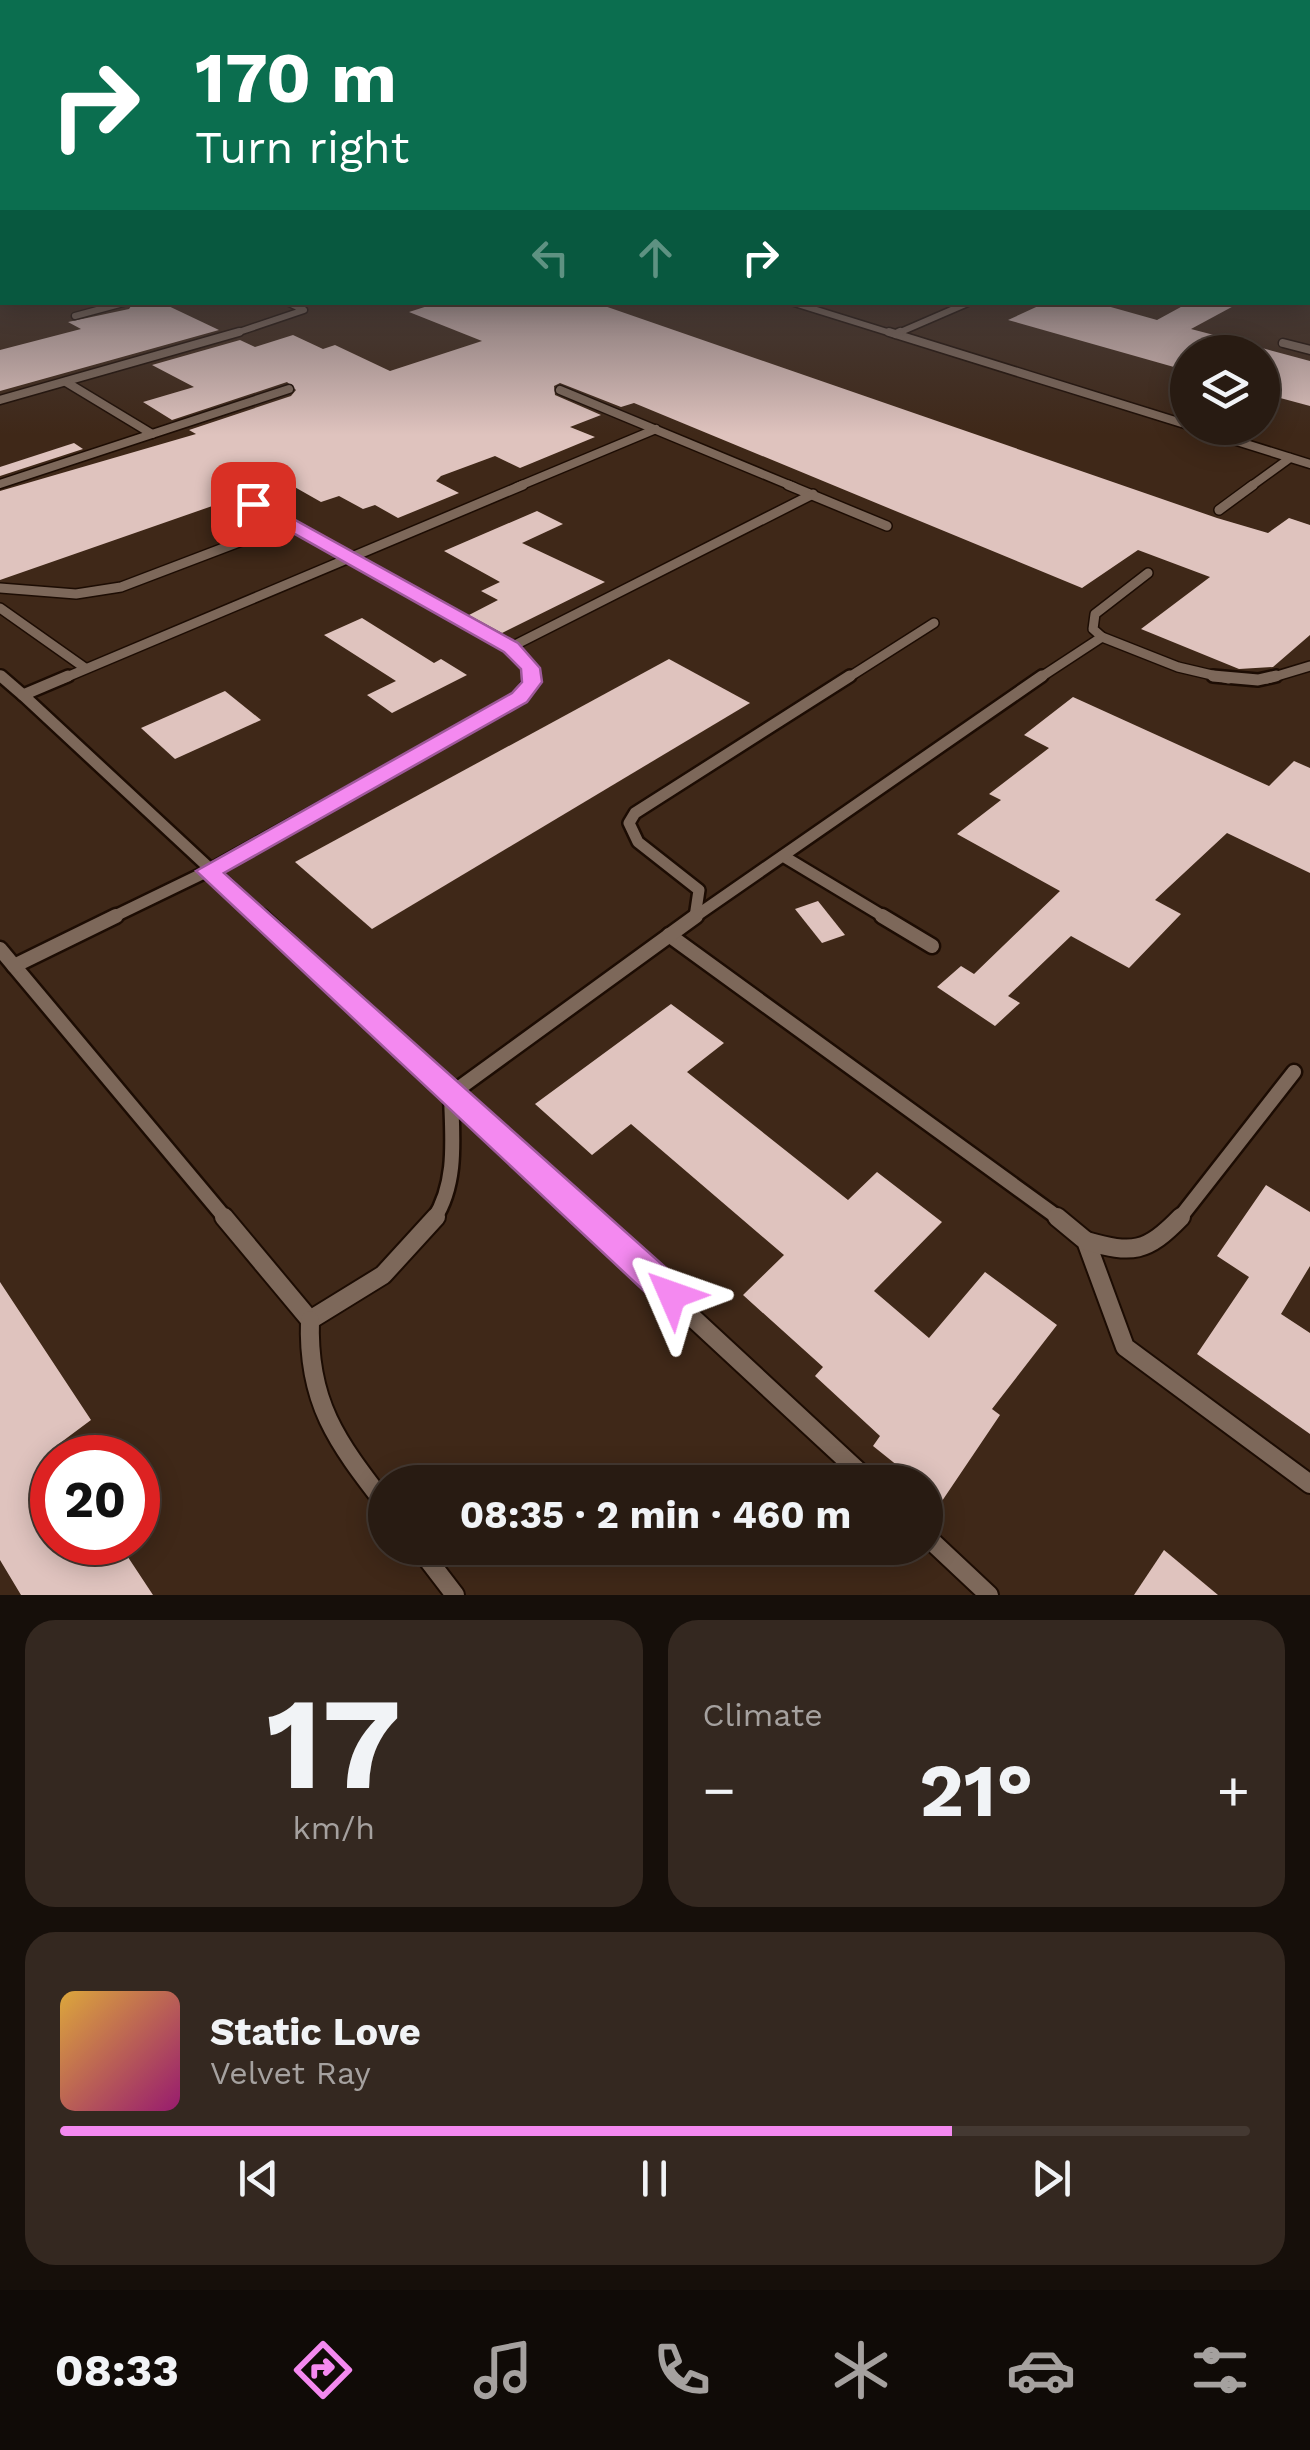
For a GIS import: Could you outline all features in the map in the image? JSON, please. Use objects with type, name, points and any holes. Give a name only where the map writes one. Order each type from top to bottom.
[{"type":"lane","points":[[76,316],[116,305]]},
{"type":"lane","points":[[0,400],[304,310],[293,305]]},
{"type":"lane","points":[[801,305],[1170,419]]},
{"type":"lane","points":[[895,334],[963,305]]},
{"type":"lane","points":[[1283,343],[1310,350]]},
{"type":"lane","points":[[66,382],[152,434]]},
{"type":"lane","points":[[0,484],[289,389]]},
{"type":"lane","points":[[560,390],[887,526]]},
{"type":"lane","points":[[23,695],[656,429]]},
{"type":"lane","points":[[1250,445],[1310,464]]},
{"type":"lane","points":[[1219,510],[1290,458]]},
{"type":"lane","points":[[511,648],[813,494]]},
{"type":"lane","points":[[14,966],[208,871],[520,698],[532,682],[530,668],[511,648],[351,555],[253,504]]},
{"type":"lane","points":[[0,588],[76,594],[121,587],[289,523]]},
{"type":"lane","points":[[1148,573],[1095,614],[1093,629],[1102,637],[1198,672],[1232,679],[1262,680],[1310,666]]},
{"type":"lane","points":[[0,608],[84,668]]},
{"type":"lane","points":[[695,917],[700,890],[638,842],[629,823],[634,813],[934,622]]},
{"type":"lane","points":[[451,1094],[669,935],[1102,637]]},
{"type":"lane","points":[[0,675],[852,1465]]},
{"type":"lane","points":[[783,856],[932,946]]},
{"type":"lane","points":[[669,935],[1026,1192],[1086,1241],[1134,1252],[1155,1243],[1197,1197],[1294,1072]]},
{"type":"lane","points":[[0,949],[310,1320],[307,1356],[318,1405],[335,1438],[368,1482]]},
{"type":"lane","points":[[310,1320],[354,1297],[399,1260],[440,1209],[452,1163],[451,1094]]},
{"type":"lane","points":[[1086,1241],[1125,1347],[1310,1484]]},
{"type":"lane","points":[[943,1551],[989,1595]]},
{"type":"lane","points":[[431,1565],[455,1595]]},
{"type":"shaded area","points":[[0,305],[1310,305],[1310,1595],[0,1595]]},
{"type":"building","points":[[132,305],[166,305],[219,330],[0,391],[0,350],[81,329],[68,322],[129,309]]},
{"type":"building","points":[[431,305],[602,305],[1217,518],[1268,533],[1289,518],[1310,525],[1310,635],[1273,667],[1239,669],[1141,629],[1210,577],[1138,550],[1082,588],[634,403],[621,407],[560,383],[554,386],[555,395],[601,415],[570,427],[595,437],[520,468],[495,456],[441,476],[436,481],[459,493],[398,518],[375,505],[363,509],[339,496],[321,502],[284,481],[0,580],[0,491],[196,434],[189,430],[291,396],[296,390],[287,382],[172,420],[143,402],[194,387],[152,365],[240,340],[255,347],[293,335],[323,349],[335,345],[390,371],[482,341],[409,312]]},
{"type":"building","points":[[1040,305],[1104,305],[1157,320],[1184,305],[1235,305],[1191,329],[1214,335],[1170,335],[1170,366],[1008,320]]},
{"type":"building","points":[[1280,353],[1310,361],[1310,406],[1280,398]]},
{"type":"building","points":[[74,443],[83,449],[0,476],[0,467]]},
{"type":"building","points":[[537,511],[563,524],[522,543],[605,582],[502,633],[469,615],[498,600],[481,591],[500,582],[444,551]]},
{"type":"building","points":[[362,618],[434,663],[441,659],[467,675],[392,713],[367,695],[396,681],[324,635]]},
{"type":"building","points":[[669,659],[750,703],[372,929],[295,862]]},
{"type":"building","points":[[225,691],[261,720],[175,759],[141,728]]},
{"type":"building","points":[[1073,697],[1269,786],[1294,761],[1310,768],[1310,873],[1227,833],[1155,900],[1181,914],[1129,968],[1071,936],[1008,996],[1020,1003],[995,1026],[937,987],[961,966],[974,974],[1060,891],[957,834],[1001,800],[989,794],[1049,748],[1024,735]]},
{"type":"building","points":[[818,901],[845,935],[822,943],[795,909]]},
{"type":"building","points":[[671,1004],[724,1043],[687,1072],[848,1200],[877,1172],[942,1222],[874,1291],[929,1338],[985,1272],[1057,1325],[992,1409],[1000,1415],[943,1500],[943,1465],[897,1465],[873,1446],[880,1436],[815,1376],[823,1367],[743,1295],[784,1255],[631,1124],[592,1155],[535,1104]]},
{"type":"building","points":[[1266,1185],[1310,1212],[1310,1266],[1281,1314],[1310,1333],[1310,1434],[1197,1354],[1249,1277],[1217,1256]]},
{"type":"building","points":[[0,1282],[91,1420],[71,1435],[30,1435],[30,1565],[133,1565],[153,1595],[21,1595],[0,1560]]},
{"type":"building","points":[[1164,1550],[1218,1595],[1134,1595]]},
{"type":"route","points":[[253,504],[351,555],[511,648],[530,668],[532,682],[520,698],[208,871],[672,1295]]}]
